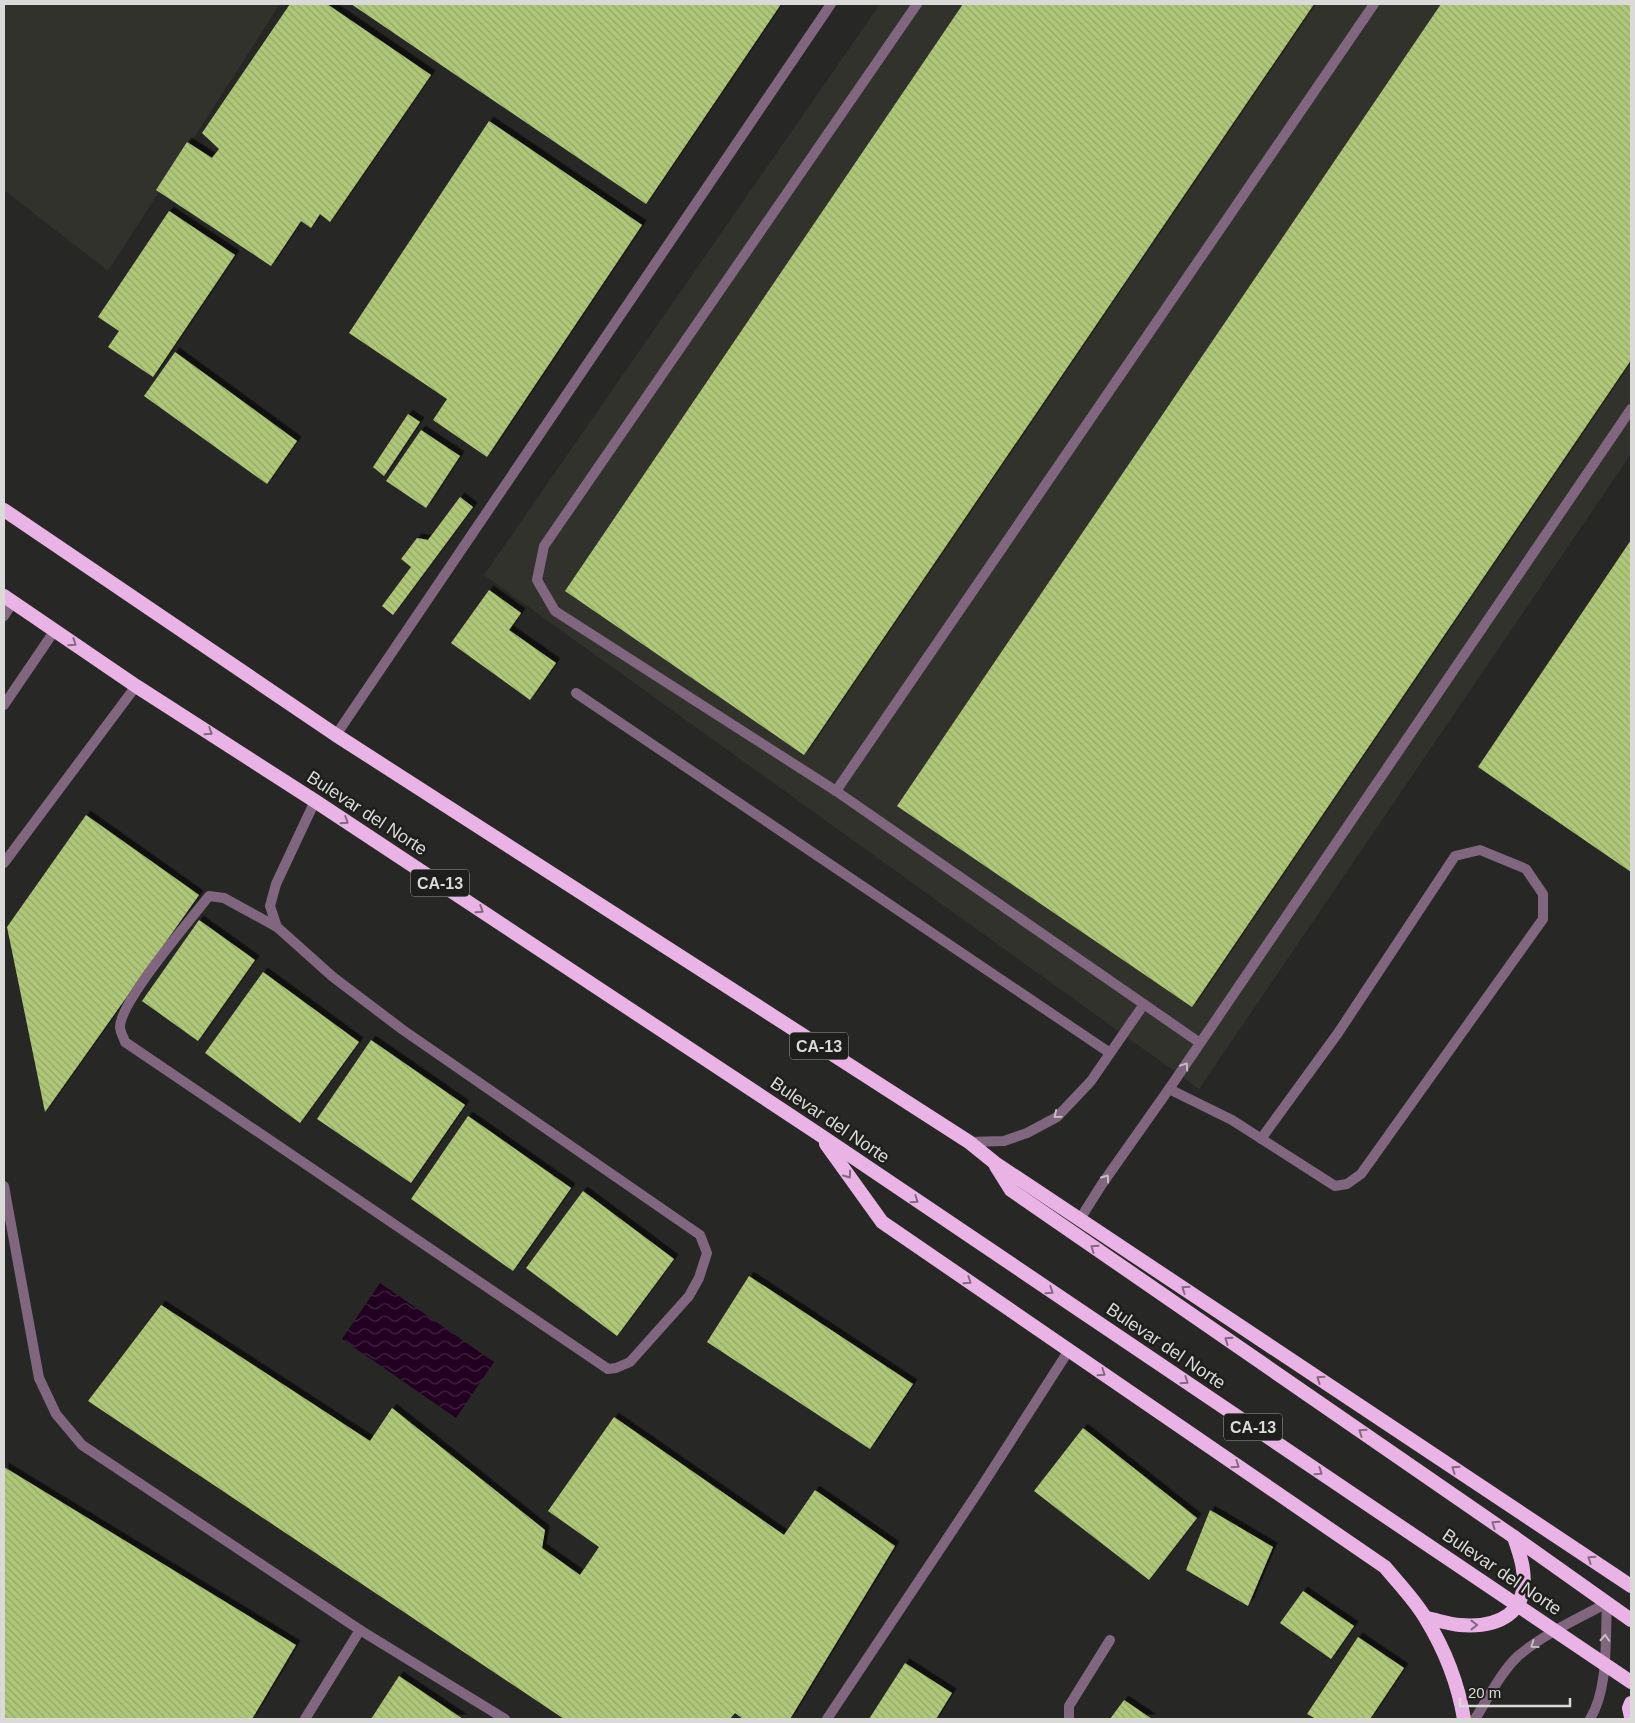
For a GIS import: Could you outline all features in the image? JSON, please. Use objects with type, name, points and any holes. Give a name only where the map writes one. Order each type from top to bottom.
[{"type":"highway","name":"CA-13","points":[[4,510],[336,735],[969,1142],[995,1163],[1631,1586]]},
{"type":"highway","name":"Bulevar del Norte","points":[[8,599],[136,686],[315,801],[820,1135],[1631,1682]]},
{"type":"highway","points":[[820,1135],[882,1222],[1385,1567],[1426,1618],[1448,1661],[1459,1693],[1464,1719]]},
{"type":"highway","points":[[995,1163],[1011,1190],[1514,1536],[1631,1620]]},
{"type":"highway","points":[[1426,1618],[1459,1625],[1483,1625],[1503,1620],[1518,1606],[1524,1590],[1524,1569],[1514,1536]]},
{"type":"highway","points":[[1631,1703],[1631,1717]]},
{"type":"street","points":[[336,735],[831,4]]},
{"type":"street","points":[[917,4],[544,546],[537,580],[555,612],[836,792],[1200,1043]]},
{"type":"street","points":[[836,792],[1374,4]]},
{"type":"street","points":[[1080,1219],[1631,409]]},
{"type":"street","points":[[4,616],[8,599]]},
{"type":"street","points":[[4,705],[55,630]]},
{"type":"street","points":[[4,863],[136,686]]},
{"type":"street","points":[[576,693],[1110,1053]]},
{"type":"street","points":[[277,927],[224,898],[209,896],[141,983],[126,1008],[120,1028],[126,1042],[608,1369],[630,1362],[689,1296],[699,1278],[707,1253],[700,1235],[403,1030],[333,977],[277,927],[270,906],[276,884],[315,801]]},
{"type":"street","points":[[1169,1089],[1232,1120],[1261,1139],[1335,1186],[1347,1184],[1361,1174],[1543,919],[1543,894],[1526,869],[1480,850],[1455,856],[1338,1033],[1261,1139]]},
{"type":"street","points":[[969,1142],[1004,1141],[1027,1133],[1057,1116],[1091,1081],[1144,1004]]},
{"type":"street","points":[[4,1186],[39,1378],[56,1414],[82,1445],[360,1630],[505,1719]]},
{"type":"street","points":[[828,1719],[1069,1350]]},
{"type":"street","points":[[1474,1719],[1501,1677],[1517,1657],[1540,1640],[1607,1603]]},
{"type":"street","points":[[1590,1719],[1603,1682],[1607,1603]]},
{"type":"street","points":[[305,1719],[360,1630]]},
{"type":"street","points":[[1069,1719],[1069,1706],[1110,1640]]},
{"type":"shaded area","points":[[4,4],[280,4],[108,271],[4,190]]},
{"type":"shaded area","points":[[880,4],[1631,4],[1631,454],[1199,1089],[484,575]]},
{"type":"water","points":[[380,1283],[494,1362],[456,1418],[342,1339]]},
{"type":"building","points":[[290,4],[327,4],[431,75],[330,222],[320,214],[311,228],[301,221],[271,266],[156,190],[187,142],[212,158],[219,149],[202,133]]},
{"type":"building","points":[[351,4],[781,4],[646,204]]},
{"type":"building","points":[[963,4],[1314,4],[804,755],[565,591]]},
{"type":"building","points":[[1441,4],[1631,4],[1631,360],[1192,1007],[897,806]]},
{"type":"building","points":[[489,121],[642,225],[487,457],[433,420],[447,399],[349,333]]},
{"type":"building","points":[[169,211],[235,255],[153,377],[108,347],[119,331],[98,317]]},
{"type":"building","points":[[175,352],[297,441],[267,484],[144,396]]},
{"type":"building","points":[[408,414],[420,422],[384,476],[373,467]]},
{"type":"building","points":[[421,430],[460,456],[426,508],[386,481]]},
{"type":"building","points":[[460,497],[473,507],[393,615],[382,606],[411,567],[401,559],[417,538],[428,540]]},
{"type":"building","points":[[1631,540],[1631,872],[1478,767]]},
{"type":"building","points":[[489,590],[521,613],[509,630],[556,663],[530,700],[451,643]]},
{"type":"building","points":[[86,815],[199,895],[45,1112],[7,927]]},
{"type":"building","points":[[199,920],[255,960],[198,1041],[142,1001]]},
{"type":"building","points":[[263,972],[359,1042],[300,1123],[205,1053]]},
{"type":"building","points":[[371,1040],[465,1105],[411,1183],[317,1119]]},
{"type":"building","points":[[468,1116],[571,1188],[513,1271],[411,1199]]},
{"type":"building","points":[[583,1191],[674,1259],[617,1336],[526,1268]]},
{"type":"building","points":[[749,1276],[913,1384],[870,1449],[707,1342]]},
{"type":"building","points":[[161,1305],[370,1441],[392,1408],[545,1530],[542,1548],[580,1575],[599,1547],[548,1511],[614,1417],[784,1535],[815,1490],[895,1546],[790,1719],[743,1719],[735,1713],[730,1719],[564,1719],[88,1401]]},
{"type":"building","points":[[1083,1428],[1197,1518],[1149,1580],[1034,1491]]},
{"type":"building","points":[[4,1467],[296,1645],[252,1719],[4,1719]]},
{"type":"building","points":[[1210,1510],[1273,1547],[1248,1606],[1186,1570]]},
{"type":"building","points":[[1303,1591],[1354,1626],[1331,1659],[1280,1623]]},
{"type":"building","points":[[1358,1637],[1404,1668],[1370,1719],[1316,1719],[1307,1714]]},
{"type":"building","points":[[905,1663],[952,1693],[936,1719],[869,1719]]},
{"type":"building","points":[[399,1676],[463,1719],[371,1719]]},
{"type":"building","points":[[1124,1700],[1152,1719],[1110,1719]]}]
